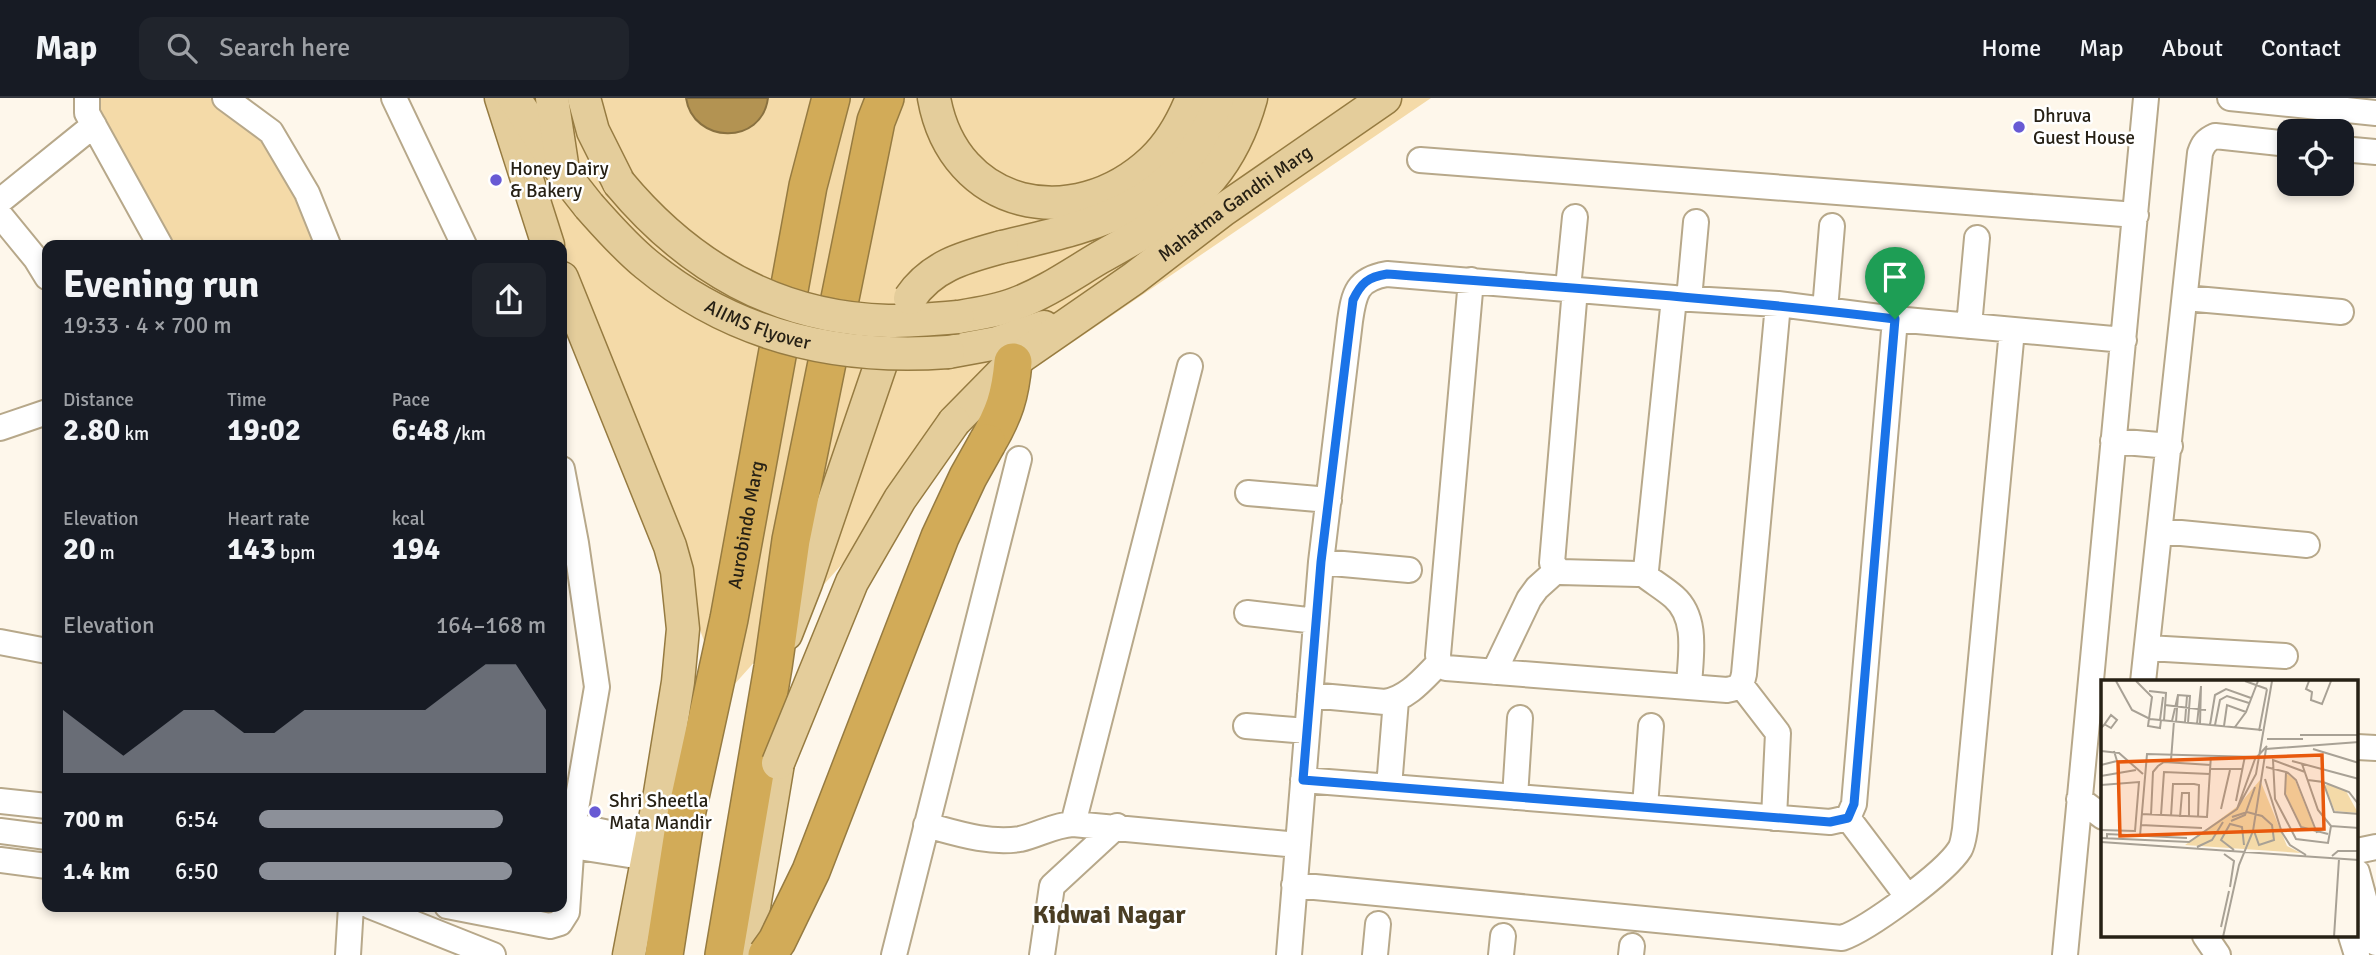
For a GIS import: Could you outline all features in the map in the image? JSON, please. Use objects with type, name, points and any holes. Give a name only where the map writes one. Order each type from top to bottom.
[{"type":"highway","name":"Aurobindo Marg","points":[[664,955],[685,820],[729,619],[808,186],[831,98]]},
{"type":"highway","points":[[724,955],[773,667],[790,540],[876,121],[886,98]]},
{"type":"highway","points":[[767,955],[777,941],[811,871],[940,537],[968,477],[1003,416],[1011,390],[1013,362]]},
{"type":"highway","points":[[674,884],[650,850],[685,820]]},
{"type":"main road","points":[[501,98],[546,240]]},
{"type":"main road","name":"AIIMS Flyover","points":[[513,98],[563,173],[616,236],[646,264],[701,302],[749,326],[827,349],[907,355],[947,352],[1021,336],[1087,309]]},
{"type":"main road","points":[[552,98],[563,173]]},
{"type":"main road","points":[[584,98],[593,131],[619,183],[641,209],[693,256],[764,295],[820,312],[888,321],[958,317],[999,309],[1038,294],[1162,223],[1188,202],[1211,178],[1230,150],[1245,120],[1251,98]]},
{"type":"main road","points":[[808,186],[823,98]]},
{"type":"main road","points":[[934,98],[945,136],[967,168],[981,181],[1015,198],[1049,204],[1084,200],[1101,194],[1136,174],[1166,145],[1192,98]]},
{"type":"main road","points":[[773,667],[806,583],[887,346],[910,298],[923,280],[942,267],[974,254],[1063,233],[1113,217],[1154,193],[1189,159],[1214,119],[1222,98]]},
{"type":"main road","name":"Mahatma Gandhi Marg","points":[[1087,309],[1133,279],[1223,210],[1385,98]]},
{"type":"main road","points":[[567,290],[670,547],[677,571],[683,629],[678,682],[650,850],[629,955]]},
{"type":"main road","points":[[746,955],[778,763],[852,582],[900,499],[954,422],[1013,362],[1087,309]]},
{"type":"street","points":[[87,98],[87,113],[157,240]]},
{"type":"street","points":[[225,98],[271,132],[307,193],[326,240]]},
{"type":"street","points":[[394,98],[460,240]]},
{"type":"street","points":[[2065,955],[2146,98]]},
{"type":"street","points":[[2230,98],[2376,113]]},
{"type":"street","points":[[0,201],[94,125]]},
{"type":"street","points":[[2143,680],[2200,153],[2208,139],[2215,136],[2277,143]]},
{"type":"street","points":[[2354,150],[2376,152]]},
{"type":"street","points":[[1420,160],[2136,215]]},
{"type":"street","points":[[0,215],[42,268]]},
{"type":"street","points":[[1557,570],[1552,563],[1575,217]]},
{"type":"street","points":[[1643,574],[1648,564],[1682,299],[1696,222]]},
{"type":"street","points":[[1825,310],[1832,226]]},
{"type":"street","points":[[1969,326],[1977,238]]},
{"type":"street","points":[[1289,955],[1321,562],[1350,321],[1353,300],[1360,285],[1372,276],[1387,274],[1682,299],[1778,304],[1895,319],[2124,340]]},
{"type":"street","points":[[1471,280],[1438,655],[1439,663],[1446,668],[1494,672],[1727,690],[1741,685],[1778,304]]},
{"type":"street","points":[[2185,298],[2341,312]]},
{"type":"street","points":[[1848,818],[1854,804],[1895,319]]},
{"type":"street","points":[[1294,884],[1842,937],[1855,933],[1907,896],[1947,864],[1961,848],[1965,828],[2012,330]]},
{"type":"street","points":[[1073,824],[1190,366]]},
{"type":"street","points":[[0,428],[42,414]]},
{"type":"street","points":[[2113,441],[2170,446]]},
{"type":"street","points":[[894,955],[1019,459]]},
{"type":"street","points":[[1248,493],[1329,500]]},
{"type":"street","points":[[478,912],[550,926],[560,923],[567,912],[569,832],[597,687],[567,510]]},
{"type":"street","points":[[2160,531],[2307,545]]},
{"type":"street","points":[[1321,562],[1409,570]]},
{"type":"street","points":[[1494,672],[1529,599],[1557,570],[1643,574],[1675,598],[1688,618],[1691,629],[1689,687]]},
{"type":"street","points":[[590,635],[603,634],[600,590]]},
{"type":"street","points":[[1247,613],[1316,621]]},
{"type":"street","points":[[0,619],[0,629]]},
{"type":"street","points":[[0,642],[42,650]]},
{"type":"street","points":[[2148,648],[2285,656]]},
{"type":"street","points":[[1310,695],[1385,702],[1395,700],[1405,695],[1439,663]]},
{"type":"street","points":[[1741,685],[1778,733],[1774,818]]},
{"type":"street","points":[[1389,787],[1395,700]]},
{"type":"street","points":[[1515,797],[1520,718]]},
{"type":"street","points":[[1246,726],[1307,732]]},
{"type":"street","points":[[1645,807],[1651,726]]},
{"type":"street","points":[[2358,747],[2376,748]]},
{"type":"street","points":[[1303,780],[1830,822],[1848,818]]},
{"type":"street","points":[[2079,799],[2101,816]]},
{"type":"street","points":[[0,801],[42,805]]},
{"type":"street","points":[[1848,818],[1907,896]]},
{"type":"street","points":[[926,825],[999,841],[1021,838],[1059,825],[1073,824],[1298,845]]},
{"type":"street","points":[[1042,955],[1052,886],[1117,827]]},
{"type":"street","points":[[0,831],[42,836]]},
{"type":"street","points":[[569,832],[650,850]]},
{"type":"street","points":[[2358,851],[2376,847]]},
{"type":"street","points":[[0,860],[42,865]]},
{"type":"street","points":[[2358,876],[2376,943]]},
{"type":"street","points":[[348,955],[351,912]]},
{"type":"street","points":[[385,912],[493,955]]},
{"type":"street","points":[[1376,955],[1378,924]]},
{"type":"street","points":[[2207,937],[2218,955]]},
{"type":"street","points":[[2351,937],[2357,955]]},
{"type":"shaded area","points":[[94,98],[210,98],[266,136],[318,240],[167,240],[94,110]]},
{"type":"shaded area","points":[[507,98],[1431,98],[991,398],[724,696],[567,263],[567,240],[559,240]]},
{"type":"shaded area","points":[[686,98],[768,98],[763,114],[754,125],[727,133],[713,131],[701,124],[691,113]]},
{"type":"place","name":"Dhruva Guest House","points":[[2019,127]]},
{"type":"place","name":"Honey Dairy & Bakery","points":[[496,180]]},
{"type":"place","name":"Shri Sheetla Mata Mandir","points":[[595,812]]},
{"type":"district","name":"Kidwai Nagar","points":[[1109,915]]},
{"type":"route","points":[[1387,274],[1778,304],[1895,319],[1854,804],[1848,818],[1830,822],[1303,780],[1321,562],[1350,321],[1353,300],[1360,285],[1372,276],[1387,274]]}]
